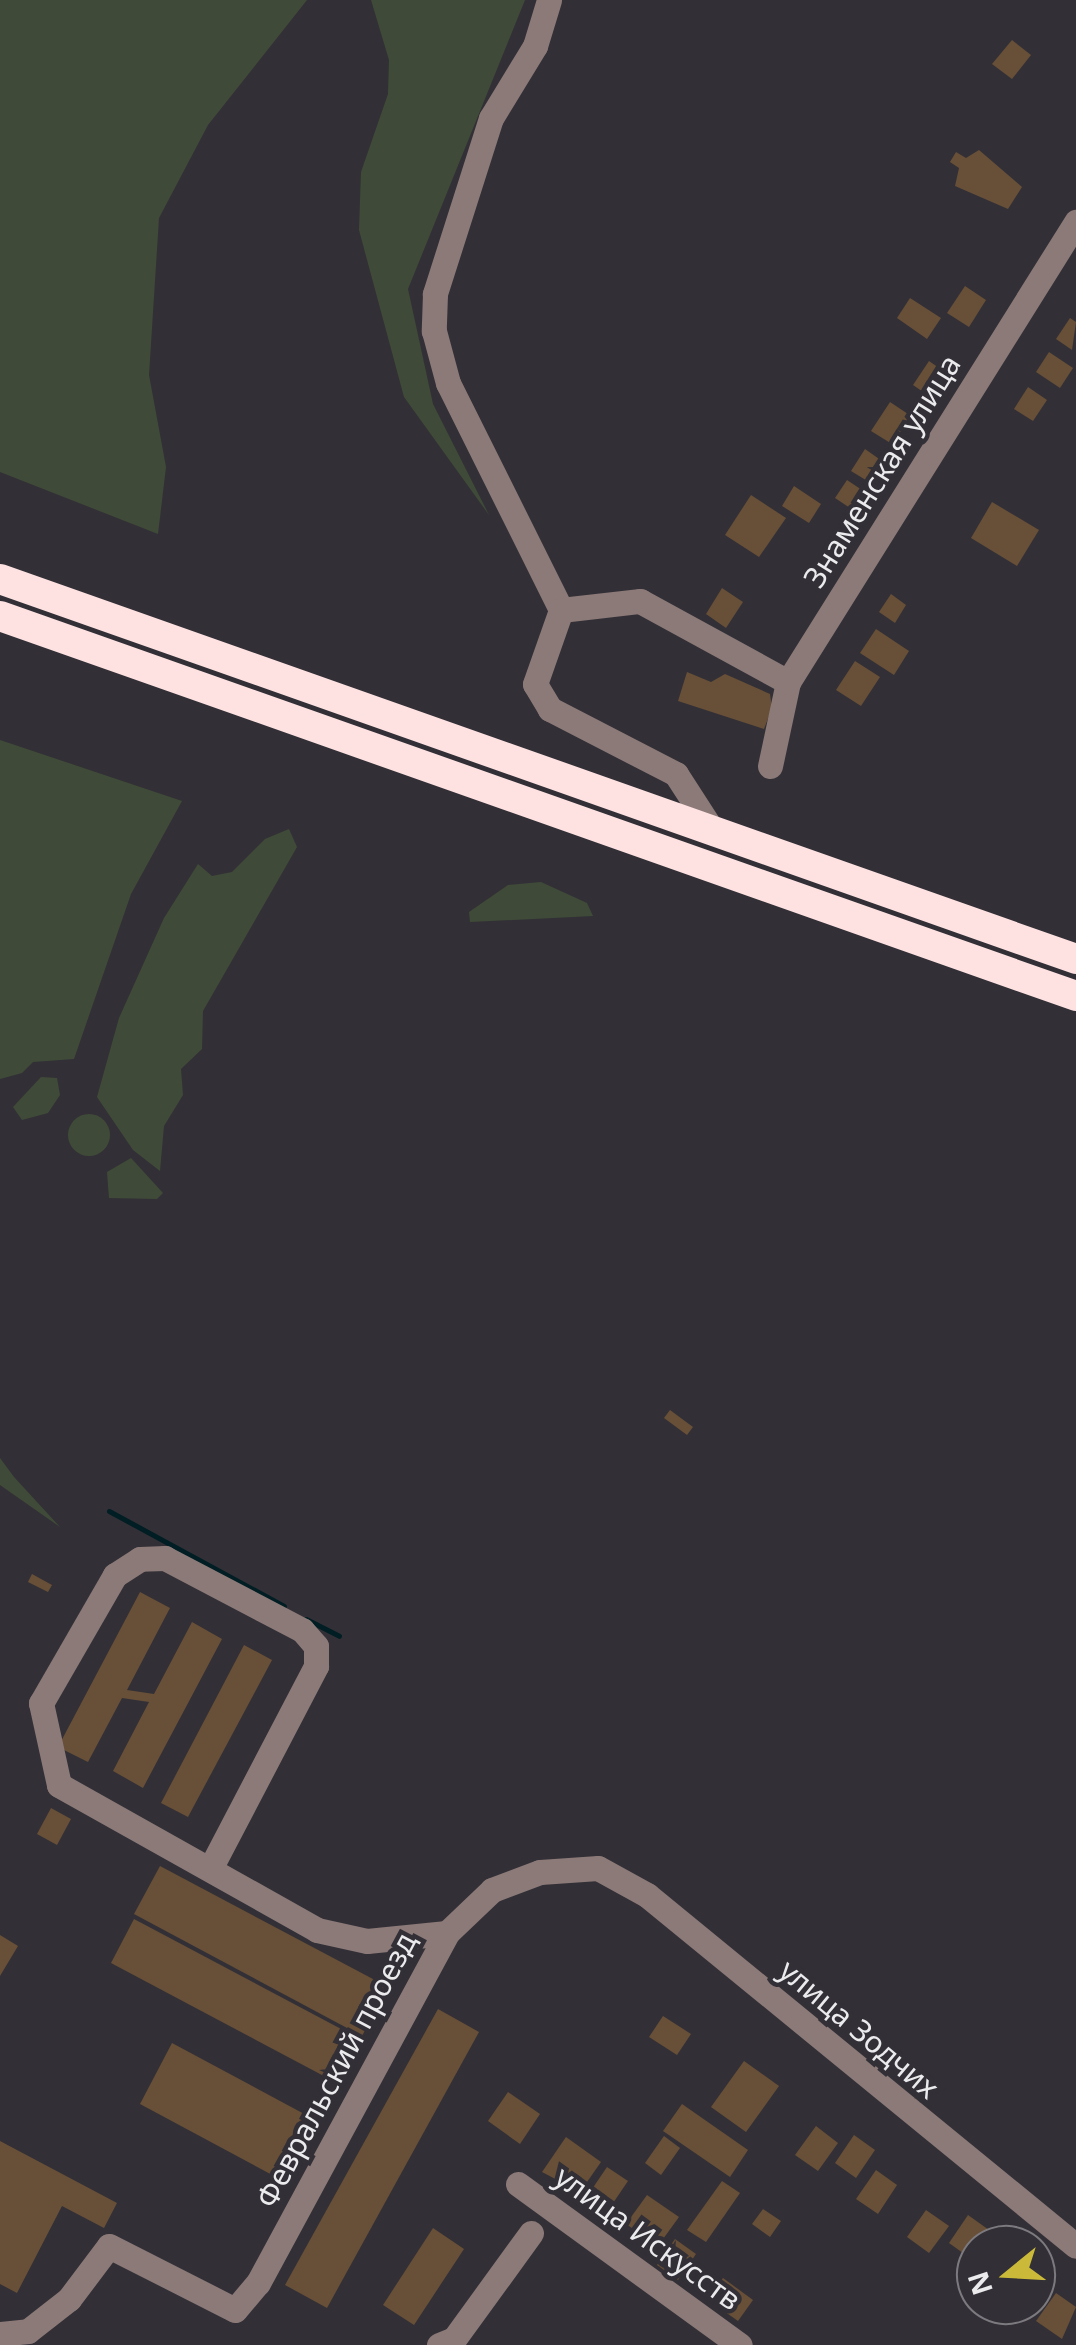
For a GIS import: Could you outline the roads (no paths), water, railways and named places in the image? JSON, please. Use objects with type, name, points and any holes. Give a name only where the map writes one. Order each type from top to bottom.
[{"type":"highway","points":[[0,579],[1076,959]]},
{"type":"highway","points":[[0,616],[1076,996]]},
{"type":"street","points":[[549,0],[535,46],[491,118],[435,294],[434,330],[448,382],[561,610],[536,684],[550,709],[676,774],[714,833]]},
{"type":"street","name":"Знаменская улица","points":[[770,766],[788,682],[1076,222]]},
{"type":"street","points":[[561,610],[640,601],[788,682]]},
{"type":"street","points":[[210,1869],[316,1666],[316,1646],[302,1630],[164,1558],[140,1559],[115,1575],[40,1703],[58,1785],[317,1930],[367,1941],[447,1932]]},
{"type":"street","name":"Февральский проезд","points":[[0,2334],[28,2331],[68,2299],[109,2246],[235,2310],[258,2283],[447,1932],[492,1890],[540,1872],[598,1868]]},
{"type":"street","name":"улица Зодчих","points":[[598,1868],[647,1895],[1076,2246]]},
{"type":"street","name":"улица Искусств","points":[[518,2184],[740,2345]]},
{"type":"street","points":[[439,2345],[454,2339],[531,2233]]},
{"type":"waterway","points":[[109,1511],[284,1606]]},
{"type":"waterway","points":[[306,1619],[339,1636]]}]
